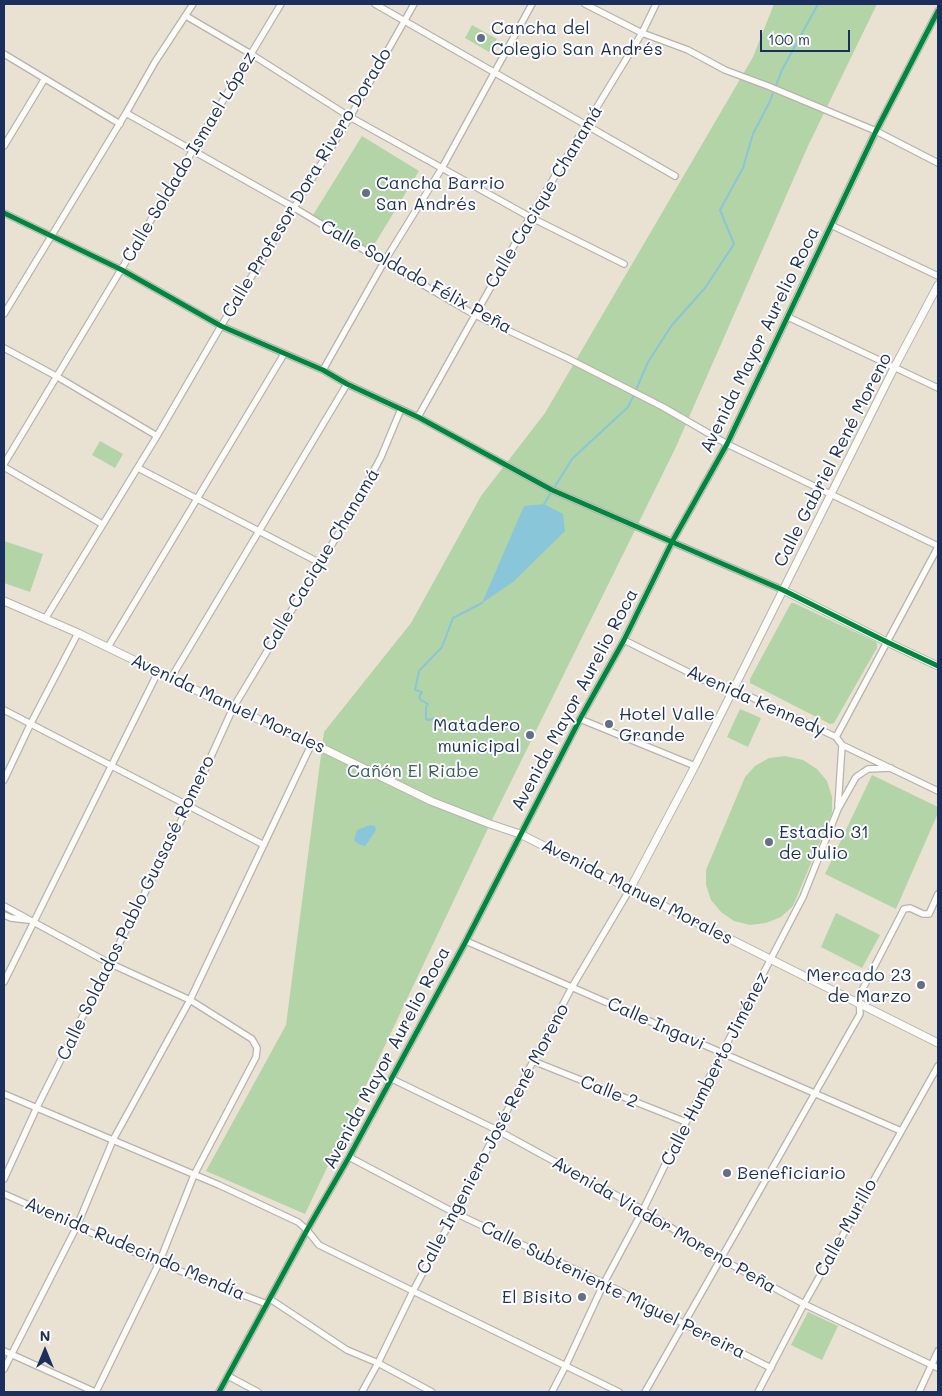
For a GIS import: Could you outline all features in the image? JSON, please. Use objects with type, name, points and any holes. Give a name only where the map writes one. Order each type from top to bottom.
[{"type":"street","points":[[4,314],[193,4]]},
{"type":"street","name":"Calle Soldado Ismael López","points":[[4,466],[56,376],[122,270],[281,4]]},
{"type":"street","points":[[375,4],[675,176]]},
{"type":"street","name":"Calle Profesor Dora Rivero Dorado","points":[[45,619],[138,468],[293,207],[350,117],[414,4]]},
{"type":"street","points":[[323,370],[384,262],[442,168],[532,4]]},
{"type":"street","points":[[585,4],[642,33],[688,50],[725,70],[876,131],[938,163]]},
{"type":"street","name":"Calle Cacique Chanamá","points":[[418,417],[530,217],[642,33],[656,4]]},
{"type":"street","name":"Avenida Mayor Aurelio Roca","points":[[219,1392],[466,941],[580,719],[624,640],[672,542],[727,444],[876,131],[938,11]]},
{"type":"street","points":[[186,16],[251,54],[350,117],[530,217],[624,264]]},
{"type":"street","points":[[4,54],[44,80],[120,124]]},
{"type":"street","points":[[4,146],[44,80]]},
{"type":"street","name":"Calle Soldado Félix Peña","points":[[126,114],[293,207],[475,315],[567,358],[727,444],[938,546]]},
{"type":"street","points":[[4,213],[122,270],[221,326],[323,370],[347,384],[418,417],[552,490],[783,590],[938,666]]},
{"type":"street","points":[[831,225],[938,276]]},
{"type":"street","name":"Calle Gabriel René Moreno","points":[[630,889],[894,368],[938,286]]},
{"type":"street","points":[[788,317],[938,388]]},
{"type":"street","points":[[4,348],[56,376],[157,436]]},
{"type":"street","points":[[108,647],[284,354]]},
{"type":"street","points":[[170,678],[347,384]]},
{"type":"street","name":"Calle Cacique Chanamá","points":[[233,708],[348,519],[382,457],[401,409]]},
{"type":"street","points":[[4,466],[102,524]]},
{"type":"street","points":[[138,468],[320,563]]},
{"type":"street","points":[[836,737],[938,546]]},
{"type":"street","name":"Avenida Manuel Morales","points":[[4,601],[108,647],[431,801],[520,834],[938,1043]]},
{"type":"street","points":[[4,780],[31,723],[78,633]]},
{"type":"street","name":"Avenida Kennedy","points":[[624,640],[730,693],[751,697],[836,737],[842,745],[938,790]]},
{"type":"street","points":[[4,982],[158,672]]},
{"type":"street","name":"Calle Soldados Pablo Guasasé Romero","points":[[4,1179],[37,1106],[189,805],[233,708]]},
{"type":"street","points":[[4,710],[264,845]]},
{"type":"street","points":[[580,719],[694,766]]},
{"type":"street","points":[[4,1369],[77,1226],[113,1140],[190,1000],[312,743]]},
{"type":"street","points":[[838,809],[842,745]]},
{"type":"street","name":"Calle Humberto Jiménez","points":[[552,1392],[604,1283],[803,897],[838,809],[856,777],[868,769],[890,768]]},
{"type":"street","name":"Calle Ingeniero José René Moreno","points":[[362,1392],[572,987],[630,889]]},
{"type":"street","points":[[645,1392],[860,1014],[859,996],[904,909],[910,908],[923,914],[929,914],[938,894]]},
{"type":"street","points":[[4,906],[109,963],[190,1000],[252,1039],[257,1048],[256,1057],[194,1175],[159,1263],[95,1392],[4,1351]]},
{"type":"street","points":[[4,915],[11,918],[33,921]]},
{"type":"street","name":"Calle Ingavi","points":[[466,941],[901,1131]]},
{"type":"street","name":"Calle 2","points":[[533,1061],[686,1122]]},
{"type":"street","name":"Calle Murillo","points":[[758,1392],[804,1304],[938,1066]]},
{"type":"street","name":"Avenida Viador Moreno Peña","points":[[392,1079],[497,1130],[643,1210],[721,1260],[804,1304],[938,1368]]},
{"type":"street","points":[[4,1094],[37,1106],[219,1185],[298,1222],[319,1245],[620,1392]]},
{"type":"street","name":"Calle Subteniente Miguel Pereira","points":[[349,1157],[455,1214],[604,1283],[771,1368]]},
{"type":"street","name":"Avenida Rudecindo Mendía","points":[[4,1194],[159,1263],[268,1301],[347,1350],[432,1392]]},
{"type":"street","points":[[919,1392],[938,1351]]},
{"type":"street","points":[[228,1376],[258,1392]]},
{"type":"green space","name":"Cañón El Riabe","points":[[774,4],[877,4],[808,146],[675,449],[490,824],[305,1214],[206,1171],[286,1025],[324,732],[411,623],[481,496],[545,413],[753,57]]},
{"type":"green space","name":"Cancha del Colegio San Andrés","points":[[472,25],[497,39],[489,52],[465,38]]},
{"type":"green space","name":"Cancha Barrio San Andrés","points":[[362,136],[419,171],[371,250],[313,215]]},
{"type":"green space","points":[[100,441],[123,454],[115,468],[92,455]]},
{"type":"green space","points":[[4,541],[43,554],[30,592],[4,583]]},
{"type":"green space","points":[[791,603],[877,644],[877,648],[834,723],[830,724],[750,683],[750,679]]},
{"type":"green space","points":[[740,709],[761,718],[748,747],[727,737]]},
{"type":"green space","name":"Estadio 31 de Julio","points":[[785,756],[803,760],[817,769],[827,781],[832,797],[832,813],[793,906],[781,917],[766,923],[750,925],[734,921],[721,912],[711,900],[706,885],[706,870],[745,777],[755,766],[769,758]]},
{"type":"green space","points":[[872,775],[938,807],[938,813],[896,909],[825,874]]},
{"type":"green space","points":[[836,913],[880,935],[862,968],[821,947]]},
{"type":"green space","points":[[808,1312],[838,1326],[822,1360],[791,1345]]},
{"type":"water","points":[[544,504],[563,514],[565,531],[513,582],[482,603],[524,506]]},
{"type":"water","points":[[370,825],[375,826],[376,830],[365,846],[358,844],[354,840],[357,830]]},
{"type":"waterway","points":[[636,390],[648,362],[672,325],[705,288],[734,244],[720,210],[743,168],[753,134],[770,101],[782,70],[818,4]]},
{"type":"waterway","points":[[544,504],[572,459],[628,407],[634,395]]},
{"type":"waterway","points":[[458,729],[452,724],[448,725],[434,718],[426,719],[426,707],[428,704],[419,697],[422,692],[415,690],[419,671],[442,647],[453,618],[482,603]]},
{"type":"cycle path","points":[[219,1392],[466,941],[580,719],[624,640],[672,542],[727,444],[876,131],[938,11]]},
{"type":"cycle path","points":[[4,213],[122,270],[221,326],[323,370],[347,384],[418,417],[552,490],[783,590],[938,666]]},
{"type":"place","name":"Cancha del Colegio San Andrés","points":[[481,38]]},
{"type":"place","name":"Cancha Barrio San Andrés","points":[[366,193]]},
{"type":"place","name":"Hotel Valle Grande","points":[[609,724]]},
{"type":"place","name":"Matadero municipal","points":[[530,735]]},
{"type":"place","name":"Estadio 31 de Julio","points":[[769,842]]},
{"type":"place","name":"Mercado 23 de Marzo","points":[[921,985]]},
{"type":"place","name":"Beneficiario","points":[[727,1173]]},
{"type":"place","name":"El Bisito","points":[[582,1297]]}]
